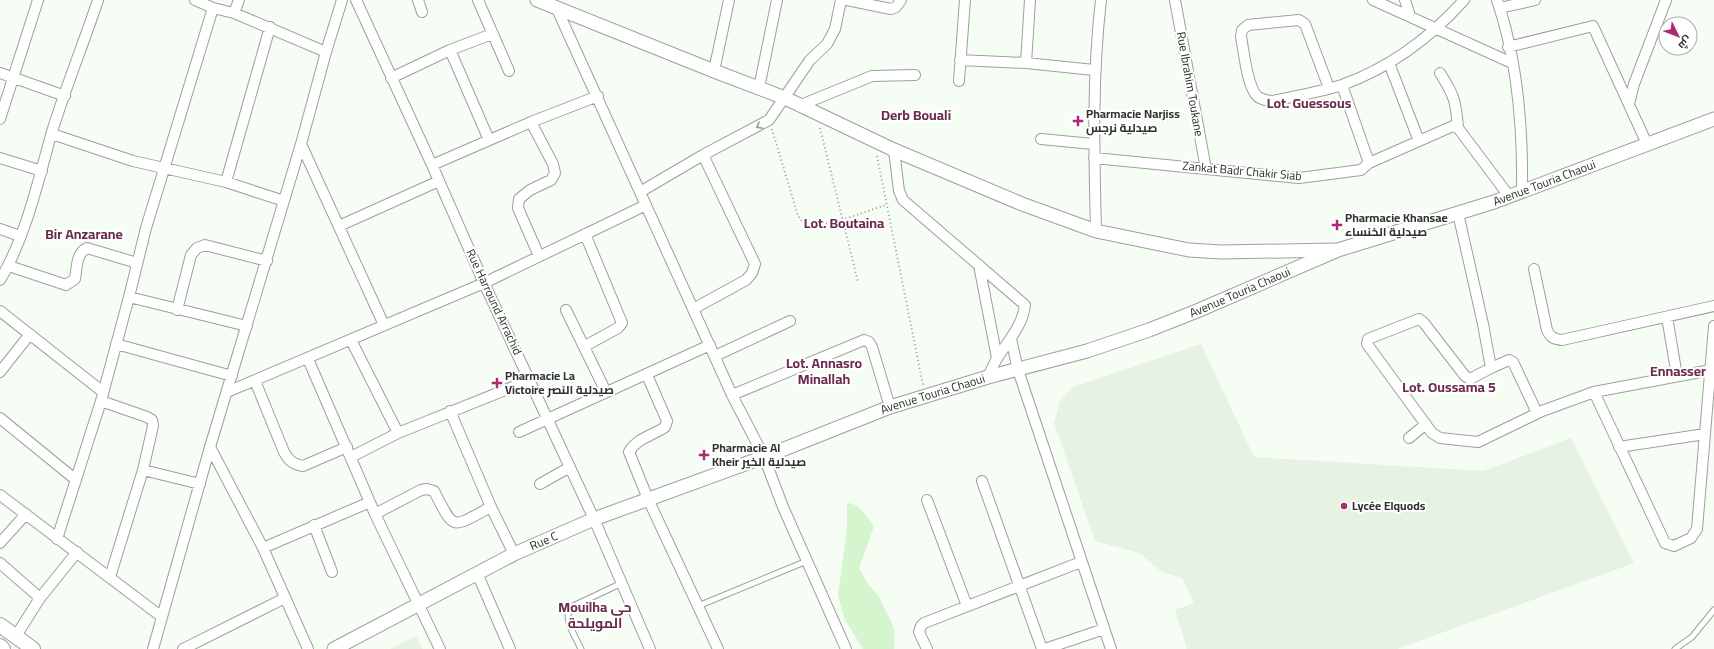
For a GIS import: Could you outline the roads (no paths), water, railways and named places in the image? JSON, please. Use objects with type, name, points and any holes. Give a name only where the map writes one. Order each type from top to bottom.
[{"type":"main road","points":[[0,625],[33,649]]},
{"type":"main road","points":[[0,646],[4,649]]},
{"type":"street","points":[[0,119],[38,0]]},
{"type":"street","points":[[0,280],[9,266],[20,236],[42,171],[52,134],[98,0]]},
{"type":"street","points":[[195,0],[213,8],[234,13],[326,52]]},
{"type":"street","points":[[234,13],[239,0]]},
{"type":"street","points":[[153,649],[210,447],[267,261],[342,0]]},
{"type":"street","name":"Rue Harround Arrachid","points":[[356,0],[432,165],[484,283],[594,519],[650,649]]},
{"type":"street","points":[[418,0],[422,12]]},
{"type":"street","points":[[478,0],[509,71]]},
{"type":"street","points":[[537,0],[802,105],[894,150],[1022,204],[1096,231],[1189,250],[1221,252],[1338,250]]},
{"type":"street","points":[[714,71],[729,0]]},
{"type":"street","points":[[759,88],[777,0]]},
{"type":"street","points":[[640,192],[703,155],[769,120],[810,60],[828,44],[835,29],[841,0]]},
{"type":"street","points":[[847,0],[891,9],[896,7],[901,0]]},
{"type":"street","points":[[959,82],[965,0]]},
{"type":"street","points":[[1026,63],[1030,0]]},
{"type":"street","points":[[1096,231],[1093,144],[1094,70],[1100,0]]},
{"type":"street","name":"Rue Ibrahim Toukane","points":[[1175,0],[1206,169]]},
{"type":"street","points":[[1373,0],[1512,63]]},
{"type":"street","points":[[1405,0],[1410,16]]},
{"type":"street","points":[[1329,88],[1305,24],[1299,20],[1248,25],[1242,30],[1241,37],[1252,90],[1258,97],[1273,101],[1342,85],[1389,63],[1411,48],[1435,28],[1464,0]]},
{"type":"street","points":[[1516,194],[1521,139],[1512,63],[1498,4],[1534,0]]},
{"type":"street","points":[[1629,104],[1634,84],[1666,0]]},
{"type":"street","points":[[57,539],[102,396],[146,228],[166,168],[213,8]]},
{"type":"street","points":[[557,8],[732,395],[764,457],[806,561],[846,649]]},
{"type":"street","points":[[1508,47],[1593,26],[1647,144]]},
{"type":"street","points":[[226,182],[270,28]]},
{"type":"street","points":[[392,78],[450,50],[492,34]]},
{"type":"street","points":[[450,50],[489,140]]},
{"type":"street","points":[[960,60],[1026,63],[1094,70]]},
{"type":"street","points":[[1389,63],[1419,141]]},
{"type":"street","points":[[0,73],[65,96]]},
{"type":"street","points":[[1440,73],[1453,94],[1456,104],[1456,127],[1516,194]]},
{"type":"street","points":[[802,105],[872,76],[915,75]]},
{"type":"street","points":[[1342,85],[1369,163]]},
{"type":"street","points":[[432,165],[531,122],[598,96]]},
{"type":"street","name":"Avenue Touria Chaoui","points":[[764,457],[890,407],[988,377],[1087,351],[1149,330],[1204,309],[1338,250],[1516,194],[1714,119]]},
{"type":"street","points":[[531,122],[553,164],[555,173],[551,180],[530,190],[519,199],[518,208],[540,256]]},
{"type":"street","name":"Zankat Badr Chakir Siab","points":[[1094,158],[1299,178],[1361,170],[1369,163],[1419,141],[1456,127]]},
{"type":"street","points":[[52,134],[133,161],[226,182],[284,201]]},
{"type":"street","points":[[1041,139],[1093,144]]},
{"type":"street","points":[[301,144],[384,325]]},
{"type":"street","points":[[894,150],[899,191],[903,200],[1025,305],[1024,313],[1011,339],[997,358],[988,377]]},
{"type":"street","points":[[693,309],[746,280],[752,273],[755,264],[703,155]]},
{"type":"street","points":[[0,158],[42,171]]},
{"type":"street","points":[[339,226],[439,181]]},
{"type":"street","points":[[227,392],[308,359],[484,283],[646,205]]},
{"type":"street","points":[[1458,213],[1483,324],[1491,368]]},
{"type":"street","points":[[0,229],[20,236]]},
{"type":"street","points":[[585,346],[618,328],[622,323],[586,234]]},
{"type":"street","points":[[177,310],[191,255],[197,248],[205,245],[267,261]]},
{"type":"street","points":[[9,266],[66,285],[75,279],[79,255],[87,248],[137,263]]},
{"type":"street","points":[[979,265],[997,358]]},
{"type":"street","points":[[1534,269],[1547,330],[1552,338],[1557,340],[1714,306]]},
{"type":"street","points":[[129,297],[247,326]]},
{"type":"street","points":[[0,310],[102,396],[152,420],[153,426],[143,470],[110,577]]},
{"type":"street","points":[[566,310],[585,346],[606,392]]},
{"type":"street","points":[[1667,317],[1677,376]]},
{"type":"street","points":[[1538,413],[1513,362],[1508,360],[1470,379],[1465,376],[1424,323],[1419,319],[1368,339],[1367,344],[1432,433],[1440,438],[1478,442],[1538,413],[1594,392],[1711,370]]},
{"type":"street","points":[[715,356],[790,321]]},
{"type":"street","points":[[1594,392],[1662,539],[1667,545],[1674,546],[1691,538],[1697,529],[1714,326]]},
{"type":"street","points":[[0,372],[30,334]]},
{"type":"street","points":[[1011,339],[1018,370],[1111,649]]},
{"type":"street","points":[[351,340],[398,433]]},
{"type":"street","points":[[732,395],[864,340],[869,342],[874,352],[890,407]]},
{"type":"street","points":[[116,344],[232,376]]},
{"type":"street","points":[[519,432],[710,345]]},
{"type":"street","points":[[308,359],[375,514],[440,649]]},
{"type":"street","points":[[647,375],[666,421],[665,427],[633,444],[629,452],[648,499],[718,649]]},
{"type":"street","points":[[351,457],[398,433],[530,380]]},
{"type":"street","points":[[255,381],[284,452],[289,460],[296,465],[303,466],[346,447]]},
{"type":"street","points":[[450,411],[491,507],[514,554]]},
{"type":"street","points":[[0,418],[76,480]]},
{"type":"street","points":[[1409,438],[1426,424]]},
{"type":"street","points":[[1619,447],[1705,434]]},
{"type":"street","points":[[210,447],[263,548],[308,649]]},
{"type":"street","name":"Rue C","points":[[334,649],[514,554],[594,519],[764,457]]},
{"type":"street","points":[[540,484],[570,467]]},
{"type":"street","points":[[143,470],[200,484]]},
{"type":"street","points":[[982,481],[1019,585],[1044,649],[1104,628]]},
{"type":"street","points":[[375,514],[421,490],[428,489],[434,491],[448,519],[454,523],[460,523],[491,507]]},
{"type":"street","points":[[0,495],[162,617]]},
{"type":"street","points":[[927,500],[967,606]]},
{"type":"street","points":[[263,548],[370,502]]},
{"type":"street","points":[[0,544],[26,514]]},
{"type":"street","points":[[314,525],[332,572]]},
{"type":"street","points":[[16,636],[40,598],[77,552]]},
{"type":"street","points":[[0,562],[40,598]]},
{"type":"street","points":[[926,649],[919,632],[921,626],[1019,585],[1081,562]]},
{"type":"street","points":[[477,573],[510,649]]},
{"type":"street","points":[[183,649],[285,598]]},
{"type":"lane","points":[[698,606],[806,561]]},
{"type":"lane","points":[[581,649],[568,618],[568,611],[570,607],[622,583]]},
{"type":"lane","points":[[1675,649],[1692,637],[1714,610]]},
{"type":"place","name":"Pharmacie Narjiss صيدلية نرجس","points":[[1078,121]]},
{"type":"place","name":"Pharmacie Khansae صيدلية الخنساء","points":[[1337,225]]},
{"type":"place","name":"Pharmacie La Victoire صيدلية النصر","points":[[497,383]]},
{"type":"place","name":"Pharmacie Al Kheir صيدلية الخير","points":[[704,455]]},
{"type":"place","name":"Lycée Elquods","points":[[1344,506]]},
{"type":"district","name":"Lot. Guessous","points":[[1309,103]]},
{"type":"district","name":"Derb Bouali","points":[[916,115]]},
{"type":"district","name":"Lot. Boutaina","points":[[844,223]]},
{"type":"district","name":"Bir Anzarane","points":[[84,234]]},
{"type":"district","name":"Ennasser","points":[[1678,371]]},
{"type":"district","name":"Lot. Annasro Minallah","points":[[824,372]]},
{"type":"district","name":"Lot. Oussama 5","points":[[1449,387]]},
{"type":"district","name":"Mouilha حي المويلحة","points":[[595,616]]}]
